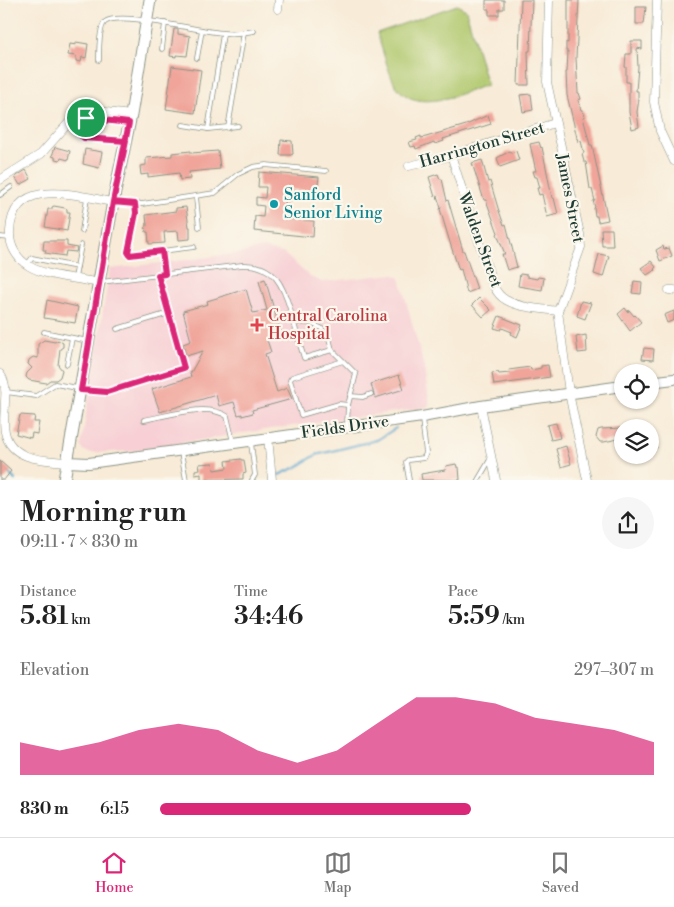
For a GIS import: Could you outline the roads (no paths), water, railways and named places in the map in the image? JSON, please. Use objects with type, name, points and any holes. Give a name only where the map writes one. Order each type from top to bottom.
[{"type":"main road","points":[[64,480],[150,0]]},
{"type":"street","points":[[278,9],[279,0]]},
{"type":"street","name":"James Street","points":[[550,0],[547,82],[580,234],[581,247],[558,312],[569,393],[587,480]]},
{"type":"street","points":[[658,0],[654,102],[660,131],[674,161]]},
{"type":"street","points":[[0,180],[41,154],[80,110],[130,119]]},
{"type":"street","name":"Harrington Street","points":[[409,166],[555,123]]},
{"type":"street","name":"Walden Street","points":[[451,155],[493,285],[498,294],[506,300],[517,304],[558,312]]},
{"type":"street","points":[[99,283],[45,272],[27,265],[14,251],[10,238],[12,220],[16,210],[29,197],[46,192],[113,202]]},
{"type":"street","points":[[0,374],[3,378],[6,392],[4,425],[8,442],[18,452],[31,459],[67,462]]},
{"type":"street","points":[[659,381],[674,379]]},
{"type":"street","name":"Fields Drive","points":[[67,462],[89,463],[422,417],[481,406],[614,387]]},
{"type":"street","points":[[481,406],[496,480]]},
{"type":"street","points":[[268,437],[272,480]]},
{"type":"lane","points":[[99,60],[102,26],[106,21],[112,19],[147,20],[223,34],[254,31]]},
{"type":"lane","points":[[162,49],[165,23]]},
{"type":"lane","points":[[197,58],[202,30]]},
{"type":"lane","points":[[228,128],[244,32]]},
{"type":"lane","points":[[208,129],[223,34]]},
{"type":"lane","points":[[126,141],[84,138],[75,131],[82,119],[86,118],[130,119]]},
{"type":"lane","points":[[183,125],[208,129],[238,126]]},
{"type":"lane","points":[[113,202],[135,204],[215,193],[238,174],[253,167],[266,165],[326,171]]},
{"type":"lane","points":[[0,195],[11,187]]},
{"type":"lane","points":[[196,197],[199,227]]},
{"type":"lane","points":[[82,231],[87,198]]},
{"type":"lane","points":[[135,204],[136,213],[128,252],[130,255],[194,247]]},
{"type":"lane","points":[[0,237],[10,238]]},
{"type":"lane","points":[[75,278],[81,245]]},
{"type":"lane","points":[[162,251],[165,274]]},
{"type":"lane","points":[[27,265],[32,258],[36,258],[77,267]]},
{"type":"lane","points":[[99,283],[242,265],[261,267],[272,274],[284,289],[304,358],[332,350]]},
{"type":"lane","points":[[6,392],[36,396],[54,384],[81,390],[107,392],[184,368],[158,275]]},
{"type":"lane","points":[[118,329],[169,313]]},
{"type":"lane","points":[[294,322],[310,323],[321,328],[329,338],[332,350],[356,374],[348,405],[347,426]]},
{"type":"lane","points":[[44,332],[89,341]]},
{"type":"lane","points":[[67,364],[72,338]]},
{"type":"lane","points":[[343,361],[292,377],[290,380],[301,415],[335,405],[348,405]]},
{"type":"lane","points":[[350,396],[363,397],[371,394]]},
{"type":"lane","points":[[144,420],[204,409],[217,410],[227,416],[233,442]]},
{"type":"lane","points":[[409,480],[406,462],[408,460],[424,458],[426,453],[422,417]]},
{"type":"lane","points":[[250,440],[255,475],[252,480]]},
{"type":"lane","points":[[181,450],[186,480]]},
{"type":"lane","points":[[478,480],[491,457]]},
{"type":"waterway","points":[[274,477],[297,467],[316,455],[377,440],[396,428]]},
{"type":"waterway","points":[[8,472],[15,480]]},
{"type":"place","name":"Sanford Senior Living","points":[[274,204]]},
{"type":"place","name":"Central Carolina Hospital","points":[[257,325]]}]
